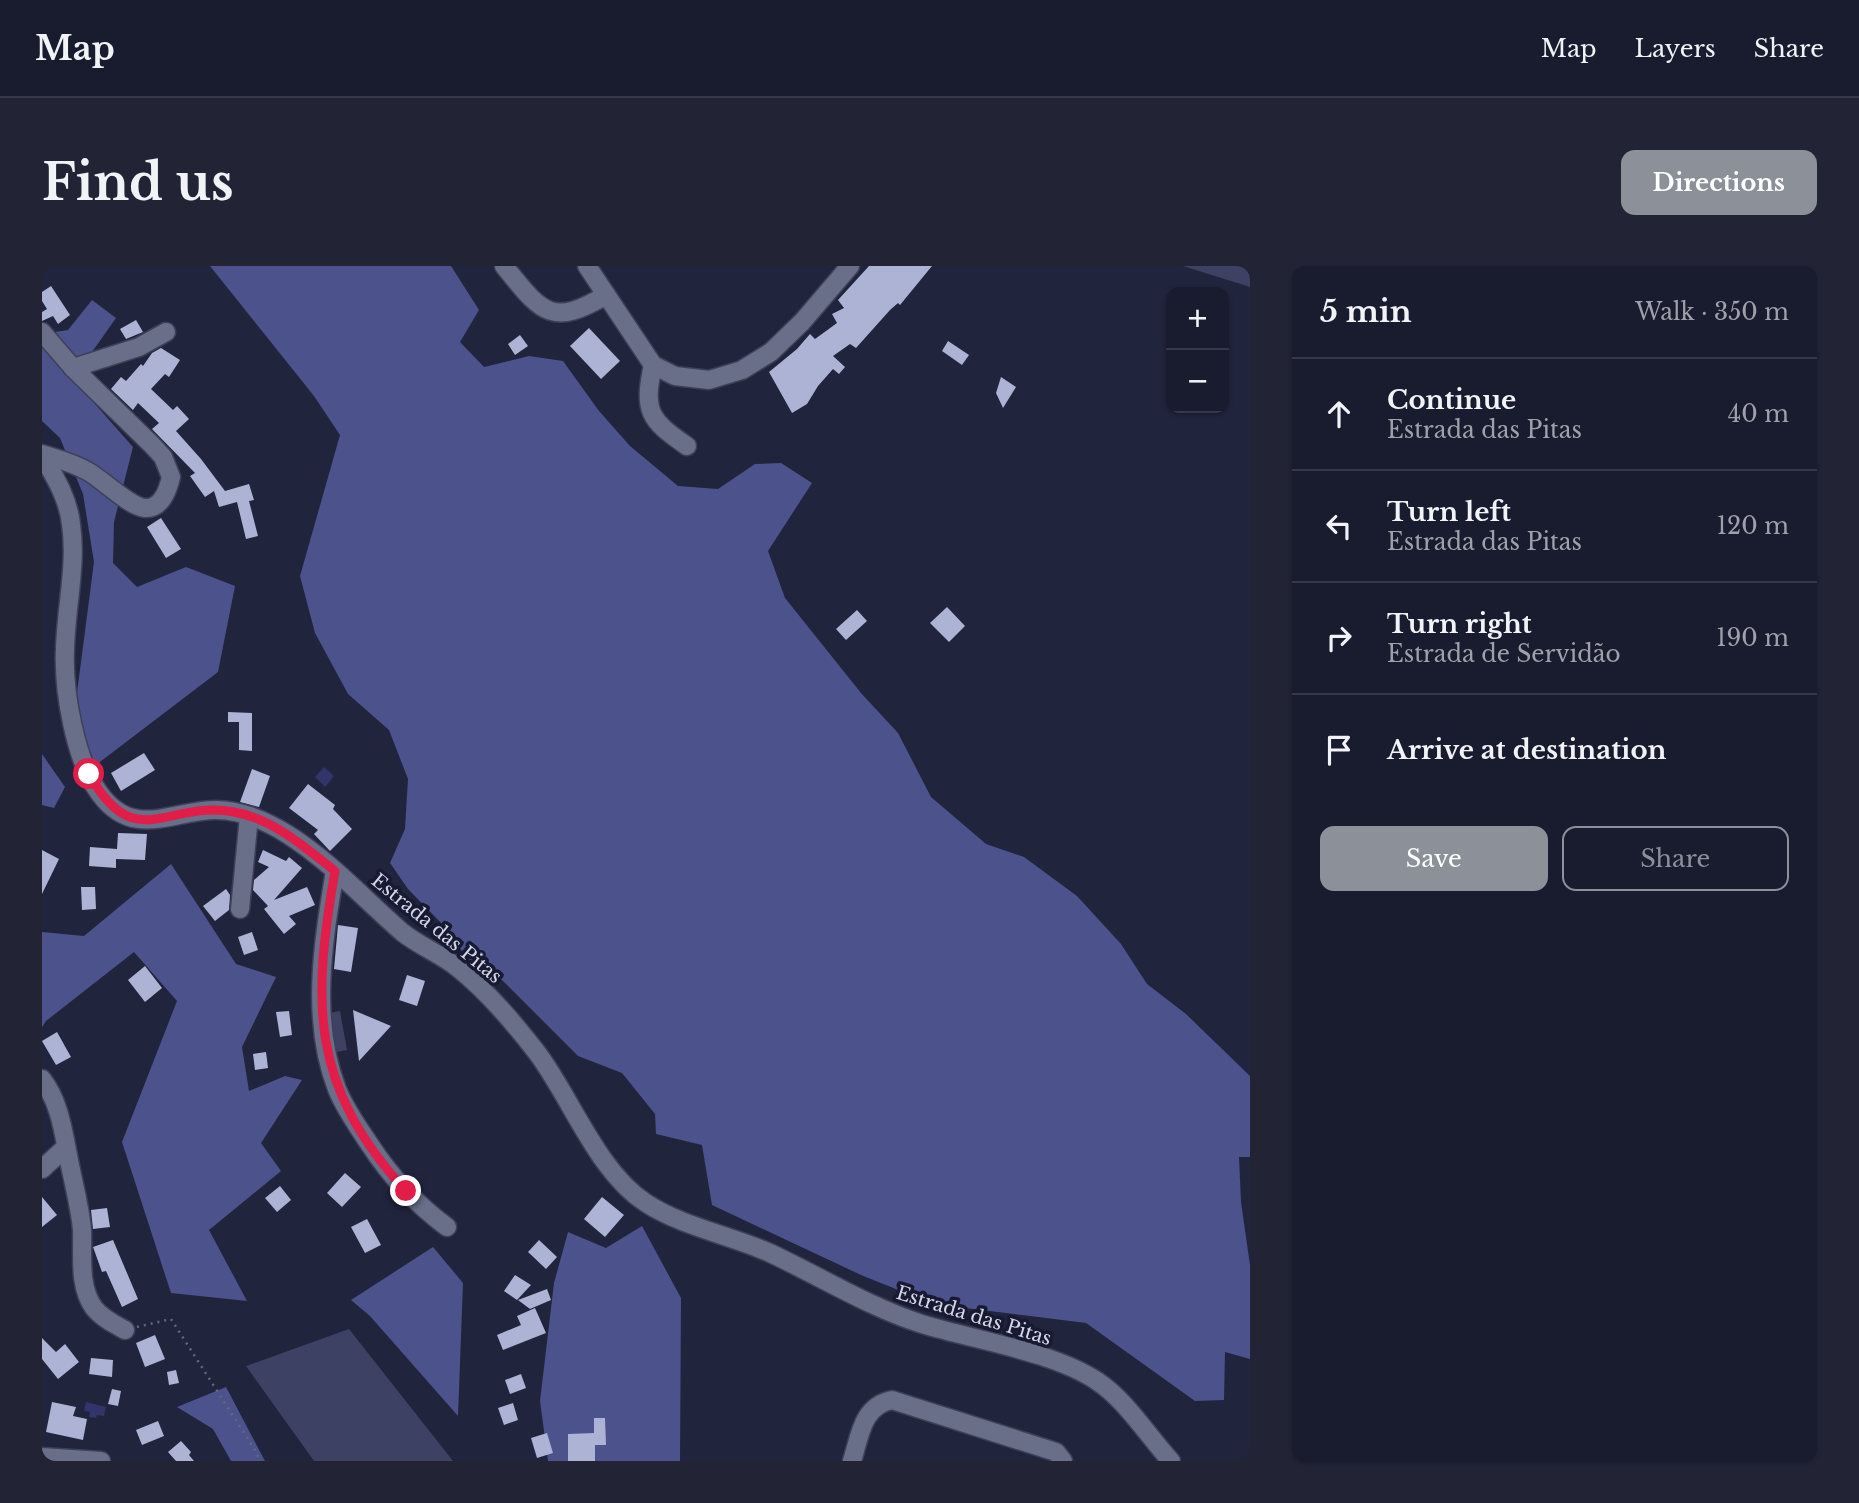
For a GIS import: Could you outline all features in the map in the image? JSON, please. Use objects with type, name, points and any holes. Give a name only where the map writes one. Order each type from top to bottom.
[{"type":"street","points":[[504,266],[533,299],[556,313],[576,312],[606,295]]},
{"type":"street","points":[[587,266],[653,365],[675,376],[709,380],[742,370],[782,343],[850,266]]},
{"type":"street","points":[[42,332],[73,368],[163,457],[171,477],[168,491],[154,506],[140,508],[88,472],[42,454]]},
{"type":"street","points":[[73,368],[139,347],[166,332]]},
{"type":"street","points":[[653,365],[647,401],[650,412],[687,446]]},
{"type":"street","name":"Estrada das Pitas","points":[[42,454],[66,500],[71,521],[73,563],[64,653],[74,725],[82,755],[100,794],[118,811],[134,819],[148,821],[212,810],[249,816],[290,836],[335,871],[405,935],[455,966],[482,990],[538,1054],[610,1168],[625,1186],[645,1202],[668,1215],[767,1252],[900,1317],[1078,1370],[1111,1392],[1171,1461]]},
{"type":"street","points":[[240,909],[249,816]]},
{"type":"street","points":[[335,871],[324,934],[321,1001],[324,1037],[335,1083],[345,1105],[384,1166],[406,1191],[447,1227]]},
{"type":"street","points":[[42,1079],[52,1093],[60,1118],[82,1227],[82,1266],[89,1298],[104,1317],[125,1330]]},
{"type":"street","points":[[42,1170],[66,1147]]},
{"type":"street","points":[[852,1461],[870,1412],[878,1404],[892,1400],[1056,1452],[1063,1461]]},
{"type":"street","points":[[42,1457],[101,1461]]},
{"type":"path","points":[[125,1330],[171,1319],[260,1461]]},
{"type":"shaded area","points":[[210,266],[451,266],[479,310],[460,342],[484,367],[529,356],[563,361],[599,411],[630,446],[678,486],[718,489],[755,464],[781,463],[812,483],[768,551],[785,598],[861,693],[898,733],[931,797],[986,844],[1024,857],[1077,896],[1121,944],[1147,984],[1186,1014],[1250,1076],[1250,1157],[1239,1157],[1241,1202],[1250,1265],[1250,1359],[1225,1352],[1224,1400],[1195,1401],[1086,1323],[933,1304],[861,1275],[712,1205],[702,1145],[656,1134],[655,1114],[622,1073],[578,1056],[502,980],[472,966],[447,929],[408,889],[390,863],[405,829],[408,779],[389,730],[348,694],[315,633],[300,576],[340,435],[314,396]]},
{"type":"shaded area","points":[[1183,266],[1250,266],[1250,287]]},
{"type":"shaded area","points":[[92,300],[116,318],[73,379],[133,447],[114,522],[113,563],[137,587],[186,567],[235,586],[218,672],[92,768],[75,708],[94,562],[83,494],[60,438],[42,421],[42,334],[68,330]]},
{"type":"shaded area","points":[[42,754],[65,787],[54,808],[42,805]]},
{"type":"shaded area","points":[[324,767],[334,776],[325,787],[315,777]]},
{"type":"shaded area","points":[[171,864],[236,964],[276,977],[242,1047],[249,1091],[285,1076],[302,1080],[261,1143],[281,1171],[209,1230],[247,1301],[171,1293],[122,1142],[177,1001],[134,952],[46,1021],[42,1027],[42,932],[84,936]]},
{"type":"shaded area","points":[[340,1011],[347,1050],[331,1053],[324,1014]]},
{"type":"shaded area","points":[[642,1226],[681,1298],[680,1461],[548,1461],[540,1401],[554,1283],[568,1232],[606,1248]]},
{"type":"shaded area","points":[[433,1247],[463,1283],[458,1416],[370,1316],[351,1300]]},
{"type":"shaded area","points":[[349,1329],[453,1461],[314,1461],[246,1366]]},
{"type":"shaded area","points":[[226,1387],[265,1461],[231,1461],[213,1429],[177,1407]]},
{"type":"shaded area","points":[[86,1402],[106,1407],[104,1416],[89,1417],[90,1412],[84,1411]]},
{"type":"building","points":[[869,266],[932,266],[900,305],[898,303],[890,310],[856,348],[850,344],[833,356],[845,367],[839,374],[833,369],[807,404],[792,413],[769,372],[797,349],[810,334],[815,339],[837,323],[832,314],[844,308],[838,300]]},
{"type":"building","points":[[51,286],[70,315],[58,324],[53,316],[42,321],[42,312],[47,309],[42,301],[42,292]]},
{"type":"building","points":[[136,320],[143,332],[126,339],[120,329]]},
{"type":"building","points":[[589,328],[620,361],[601,379],[570,346]]},
{"type":"building","points":[[520,335],[528,346],[515,355],[508,344]]},
{"type":"building","points":[[948,341],[969,355],[962,365],[942,351]]},
{"type":"building","points":[[161,348],[180,360],[169,377],[165,374],[151,389],[173,410],[177,406],[189,419],[176,431],[225,491],[249,484],[254,500],[249,501],[258,536],[246,539],[237,502],[219,507],[214,491],[205,497],[190,476],[195,473],[152,429],[159,423],[138,403],[133,410],[111,389],[121,377],[126,381],[141,364],[143,366],[152,353]]},
{"type":"building","points":[[1001,377],[1016,387],[1003,408],[996,393]]},
{"type":"building","points":[[161,518],[181,549],[166,558],[147,527]]},
{"type":"building","points":[[947,607],[965,626],[949,642],[930,623]]},
{"type":"building","points":[[857,610],[867,621],[846,640],[836,629]]},
{"type":"building","points":[[228,712],[252,713],[252,751],[239,750],[239,722],[228,722]]},
{"type":"building","points":[[144,753],[155,770],[121,791],[111,773]]},
{"type":"building","points":[[252,769],[270,776],[259,807],[240,802]]},
{"type":"building","points":[[308,784],[335,805],[333,809],[352,829],[330,851],[314,834],[318,830],[289,808]]},
{"type":"building","points":[[118,833],[147,834],[145,860],[116,859],[116,868],[89,866],[90,847],[117,849]]},
{"type":"building","points":[[42,850],[59,859],[42,894]]},
{"type":"building","points":[[263,850],[286,861],[289,857],[302,868],[274,900],[307,887],[315,905],[289,916],[296,924],[284,934],[264,909],[268,906],[253,890],[254,880],[269,867],[258,862]]},
{"type":"building","points":[[81,887],[95,887],[96,909],[82,910]]},
{"type":"building","points":[[226,889],[230,895],[229,910],[215,921],[203,906]]},
{"type":"building","points":[[338,925],[358,928],[351,972],[334,969]]},
{"type":"building","points":[[252,932],[258,950],[244,955],[238,937]]},
{"type":"building","points":[[145,966],[162,988],[145,1002],[128,980]]},
{"type":"building","points":[[407,975],[425,981],[417,1006],[399,1000]]},
{"type":"building","points":[[353,1010],[391,1026],[359,1061]]},
{"type":"building","points":[[289,1011],[292,1035],[280,1037],[276,1012]]},
{"type":"building","points":[[57,1032],[71,1057],[56,1065],[42,1041]]},
{"type":"building","points":[[266,1052],[268,1068],[255,1070],[253,1054]]},
{"type":"building","points":[[345,1173],[361,1187],[342,1207],[327,1193]]},
{"type":"building","points":[[280,1186],[291,1200],[277,1212],[265,1198]]},
{"type":"building","points":[[42,1197],[57,1215],[42,1227]]},
{"type":"building","points":[[602,1197],[624,1215],[605,1237],[584,1219]]},
{"type":"building","points":[[107,1208],[110,1227],[93,1229],[91,1210]]},
{"type":"building","points":[[367,1219],[381,1245],[365,1253],[351,1227]]},
{"type":"building","points":[[113,1240],[138,1299],[122,1307],[106,1271],[102,1272],[93,1247]]},
{"type":"building","points":[[539,1240],[557,1257],[546,1269],[528,1252]]},
{"type":"building","points":[[515,1275],[531,1285],[517,1300],[504,1291]]},
{"type":"building","points":[[547,1289],[551,1300],[530,1309],[518,1300]]},
{"type":"building","points":[[535,1308],[546,1333],[503,1350],[497,1335],[521,1325],[517,1316]]},
{"type":"building","points":[[155,1335],[165,1359],[145,1367],[136,1343]]},
{"type":"building","points":[[42,1338],[56,1352],[65,1344],[79,1362],[58,1379],[42,1359]]},
{"type":"building","points":[[91,1358],[113,1360],[112,1377],[89,1374]]},
{"type":"building","points":[[176,1370],[179,1383],[169,1385],[167,1372]]},
{"type":"building","points":[[521,1374],[526,1388],[510,1394],[505,1380]]},
{"type":"building","points":[[112,1389],[121,1391],[118,1406],[108,1404]]},
{"type":"building","points":[[52,1402],[76,1407],[73,1416],[87,1419],[83,1440],[46,1432]]},
{"type":"building","points":[[513,1403],[518,1420],[504,1425],[498,1408]]},
{"type":"building","points":[[594,1418],[605,1418],[606,1445],[595,1445],[595,1461],[568,1461],[568,1434],[594,1433]]},
{"type":"building","points":[[158,1421],[164,1436],[142,1445],[136,1430]]},
{"type":"building","points":[[547,1433],[553,1453],[537,1458],[531,1438]]},
{"type":"building","points":[[181,1441],[191,1452],[189,1455],[194,1461],[176,1461],[168,1452]]},
{"type":"route","points":[[89,774],[100,794],[118,811],[134,819],[148,821],[212,810],[233,811],[268,823],[290,836],[335,871],[324,934],[321,1001],[324,1037],[340,1096],[384,1166],[406,1191]]}]
